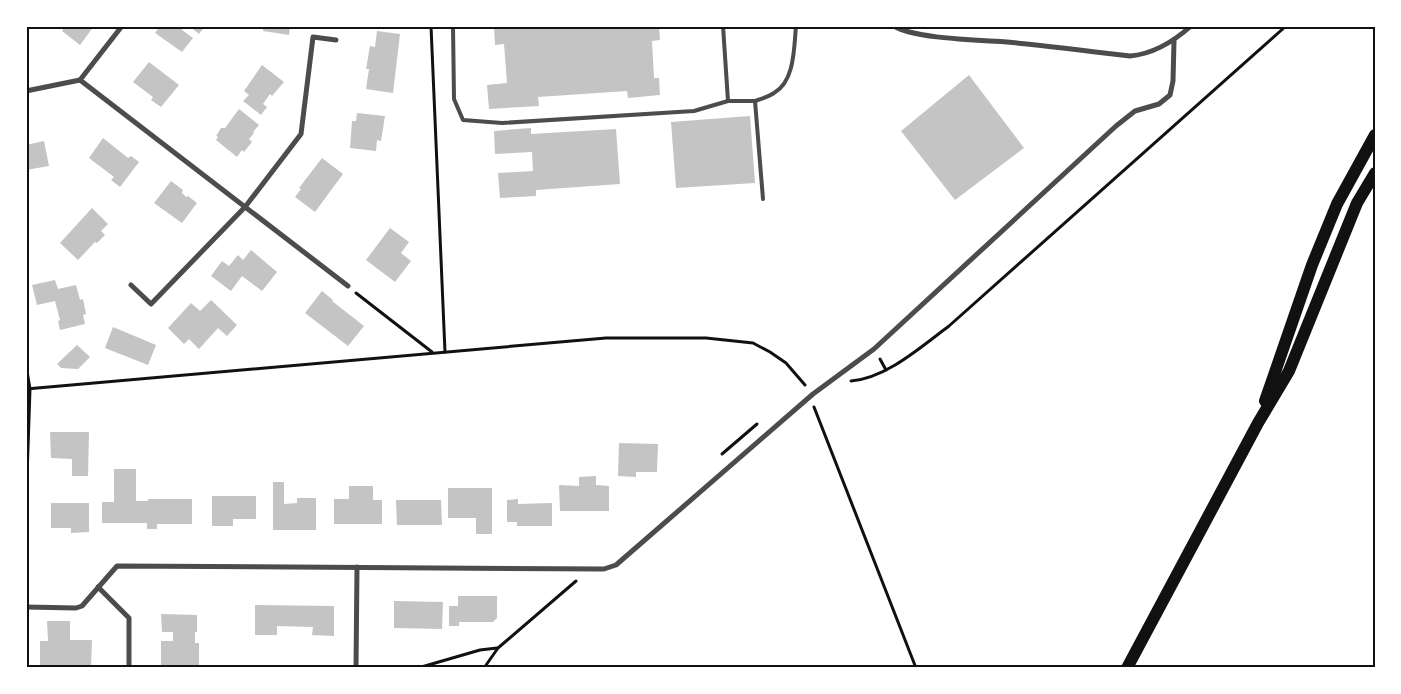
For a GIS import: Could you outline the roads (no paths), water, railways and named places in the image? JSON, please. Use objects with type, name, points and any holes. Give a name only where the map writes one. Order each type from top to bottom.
[{"type":"main road","points":[[1258,423],[1312,264],[1337,204],[1375,135]]},
{"type":"main road","points":[[1127,668],[1258,423],[1289,371],[1357,203],[1375,173]]},
{"type":"street","points":[[26,91],[80,80],[122,26]]},
{"type":"street","points":[[894,26],[901,31],[920,35],[1130,56],[1144,55],[1174,42],[1191,26]]},
{"type":"street","points":[[131,285],[151,304],[245,207],[301,134],[313,37],[336,40]]},
{"type":"street","points":[[26,607],[76,608],[82,606],[117,566],[590,568],[616,565],[811,396],[874,349],[1116,126],[1135,111],[1159,104],[1170,95],[1173,81],[1174,42]]},
{"type":"street","points":[[80,80],[348,286]]},
{"type":"street","points":[[26,488],[26,529]]},
{"type":"street","points":[[356,668],[357,567]]},
{"type":"street","points":[[98,587],[130,618],[129,668]]},
{"type":"lane","points":[[453,26],[454,98],[463,120],[502,123],[694,111],[728,101],[755,101],[775,93],[783,85],[789,74],[796,26]]},
{"type":"lane","points":[[723,26],[728,101]]},
{"type":"lane","points":[[847,26],[862,26]]},
{"type":"lane","points":[[755,101],[762,199]]}]
